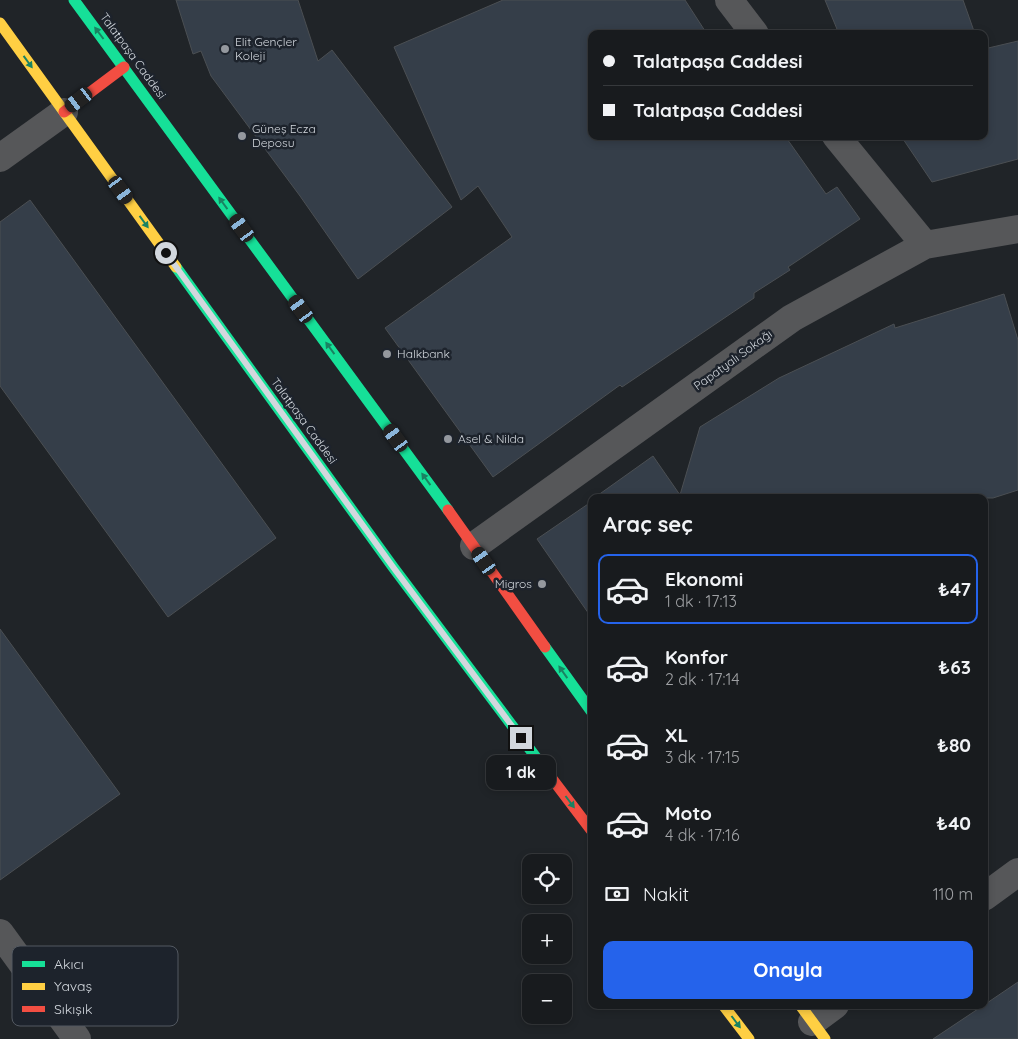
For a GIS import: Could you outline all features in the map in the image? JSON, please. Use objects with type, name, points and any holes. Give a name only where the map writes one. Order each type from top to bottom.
[{"type":"main road","name":"Talatpaşa Caddesi","points":[[74,0],[474,546],[588,707]]},
{"type":"main road","name":"Talatpaşa Caddesi","points":[[0,22],[393,567],[588,826]]},
{"type":"main road","points":[[64,112],[124,67]]},
{"type":"main road","points":[[726,1009],[749,1039]]},
{"type":"street","points":[[729,0],[752,30]]},
{"type":"street","points":[[0,158],[64,112]]},
{"type":"street","points":[[839,140],[925,245]]},
{"type":"street","name":"Papatyalı Sokağı","points":[[474,546],[792,318],[925,245],[1018,229]]},
{"type":"street","points":[[988,894],[1018,872]]},
{"type":"street","points":[[0,933],[12,950]]},
{"type":"street","points":[[812,1022],[830,1009]]},
{"type":"street","points":[[68,1026],[77,1039]]},
{"type":"building","points":[[176,0],[298,0],[318,61],[332,50],[452,207],[358,279],[300,196],[211,76],[201,51],[193,54]]},
{"type":"building","points":[[503,0],[685,0],[704,30],[588,30],[588,140],[788,140],[826,194],[837,187],[860,219],[788,267],[790,270],[754,293],[754,298],[622,387],[620,385],[493,477],[385,328],[512,237],[478,186],[461,200],[394,47]]},
{"type":"building","points":[[825,0],[963,0],[974,30],[837,30]]},
{"type":"building","points":[[1018,41],[1018,159],[932,182],[904,140],[988,140],[988,48]]},
{"type":"building","points":[[30,200],[276,538],[168,617],[0,386],[0,222]]},
{"type":"building","points":[[1004,294],[1018,340],[1018,490],[993,498],[988,498],[988,494],[680,494],[700,427],[779,378],[894,324],[895,328]]},
{"type":"building","points":[[653,456],[679,494],[600,494]]},
{"type":"building","points":[[588,504],[588,613],[537,539]]},
{"type":"building","points":[[0,629],[120,794],[0,880]]},
{"type":"building","points":[[1018,982],[1018,1039],[933,1039],[978,1009],[988,1009],[988,1002]]},
{"type":"traffic: fast","points":[[74,0],[448,510]]},
{"type":"traffic: fast","points":[[176,267],[393,567],[547,772]]},
{"type":"traffic: fast","points":[[545,647],[588,707]]},
{"type":"traffic: slow","points":[[0,23],[176,267]]},
{"type":"traffic: slow","points":[[726,1009],[749,1039]]},
{"type":"traffic: slow","points":[[803,1009],[825,1039]]},
{"type":"traffic: jam","points":[[64,112],[124,67]]},
{"type":"traffic: jam","points":[[448,510],[545,647]]},
{"type":"traffic: jam","points":[[547,772],[588,826]]},
{"type":"place","name":"Elit Gençler Koleji","points":[[225,49]]},
{"type":"place","name":"Güneş Ecza Deposu","points":[[242,136]]},
{"type":"place","name":"Halkbank","points":[[387,354]]},
{"type":"place","name":"Asel & Nilda","points":[[448,439]]},
{"type":"place","name":"Migros","points":[[542,584]]},
{"type":"route","points":[[166,253],[393,567],[521,738]]}]
